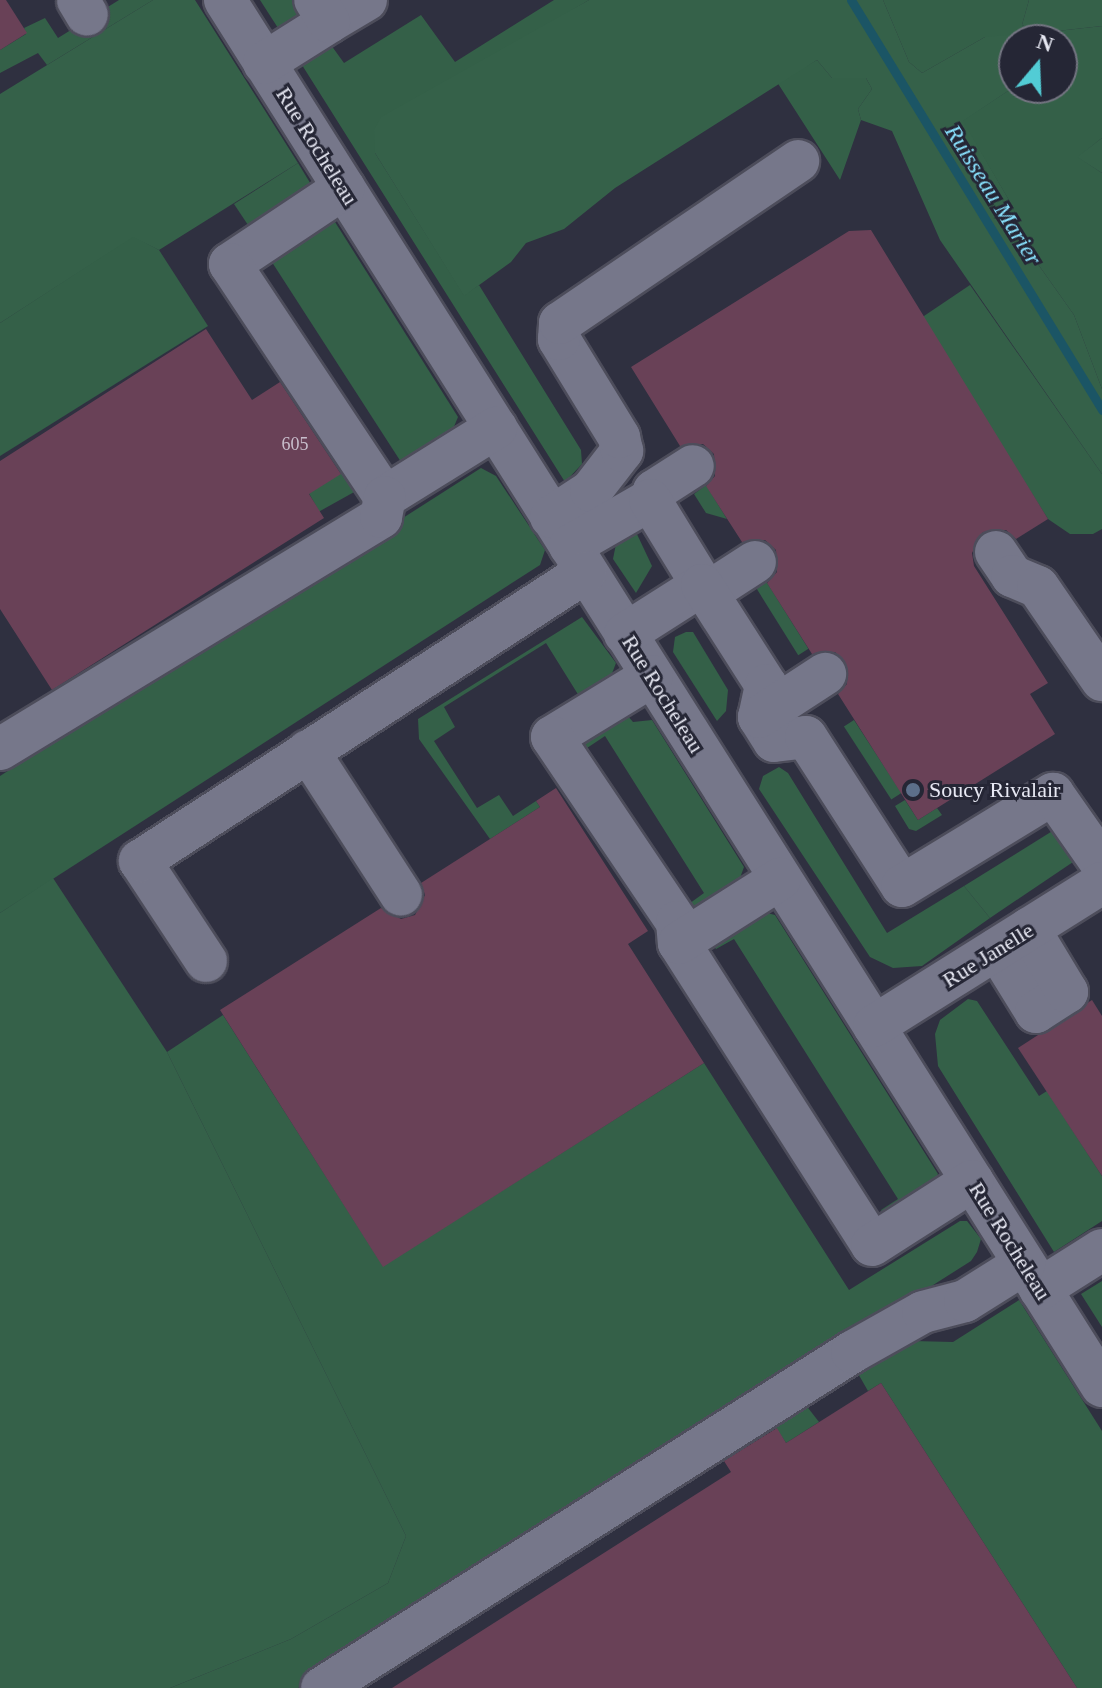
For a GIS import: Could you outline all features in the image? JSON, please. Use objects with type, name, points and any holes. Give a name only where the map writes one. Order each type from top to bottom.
[{"type":"street","name":"Rue Rocheleau","points":[[225,0],[1102,1386]]},
{"type":"street","points":[[264,63],[322,11],[366,0]]},
{"type":"street","points":[[569,545],[622,443],[559,339],[560,323],[590,298],[798,161]]},
{"type":"street","points":[[0,749],[381,517],[385,497],[230,264],[344,188]]},
{"type":"street","points":[[385,497],[496,428]]},
{"type":"street","points":[[206,961],[140,861],[308,751],[569,545],[637,508],[654,491],[693,466]]},
{"type":"street","points":[[602,480],[637,508],[705,589],[766,685],[762,723],[774,741],[806,737],[902,886],[1053,794],[1102,864]]},
{"type":"street","points":[[996,552],[1012,576],[1038,587],[1102,680]]},
{"type":"street","points":[[625,634],[755,562]]},
{"type":"street","points":[[708,765],[825,674]]},
{"type":"street","points":[[652,676],[552,737],[677,922],[679,943],[872,1245],[972,1181]]},
{"type":"street","points":[[308,751],[401,895]]},
{"type":"street","points":[[679,943],[780,879]]},
{"type":"street","name":"Rue Janelle","points":[[874,1026],[1102,883]]},
{"type":"street","points":[[322,1688],[852,1352],[923,1312],[965,1301],[1102,1250]]},
{"type":"green space","points":[[119,0],[153,0],[47,65],[38,53],[0,73],[0,50],[26,34],[24,28],[45,18],[58,38]]},
{"type":"green space","points":[[153,0],[195,0],[298,163],[159,250],[133,237],[0,323],[0,94]]},
{"type":"green space","points":[[260,0],[305,0],[310,7],[278,28]]},
{"type":"green space","points":[[554,0],[589,0],[492,58],[375,153],[464,295],[479,285],[581,450],[582,464],[565,482],[302,65],[331,45],[344,63],[421,15],[455,62]]},
{"type":"green space","points":[[589,0],[883,0],[909,62],[922,73],[985,37],[998,36],[998,98],[963,121],[1013,207],[1023,243],[1074,315],[1102,389],[1102,474],[940,240],[892,131],[861,120],[858,109],[872,89],[866,78],[832,78],[817,60],[615,188],[564,229],[526,243],[511,262],[464,296],[375,153],[374,130],[381,117]]},
{"type":"green space","points":[[883,0],[1029,0],[1022,24],[998,24],[998,38],[985,37],[922,73],[909,62]]},
{"type":"green space","points":[[1029,0],[1102,0],[1102,26],[1078,29],[1078,24],[1022,24]]},
{"type":"green space","points":[[1102,26],[1102,138],[1078,157],[1102,173],[1102,389],[1074,315],[1023,243],[1013,207],[962,121],[998,97],[998,104],[1078,104],[1078,29]]},
{"type":"green space","points":[[817,60],[832,78],[866,78],[872,89],[858,109],[861,120],[840,180],[777,82]]},
{"type":"green space","points":[[1102,138],[1102,173],[1077,157]]},
{"type":"green space","points":[[298,163],[312,186],[252,231],[234,204]]},
{"type":"green space","points":[[325,221],[335,222],[458,417],[453,429],[401,462],[268,256]]},
{"type":"green space","points":[[133,236],[159,250],[208,326],[0,456],[0,323]]},
{"type":"green space","points":[[970,285],[1102,474],[1102,529],[1093,534],[1070,534],[1048,519],[921,318]]},
{"type":"green space","points":[[481,468],[496,476],[545,550],[540,565],[0,913],[0,776]]},
{"type":"green space","points":[[343,472],[354,492],[319,512],[308,491]]},
{"type":"green space","points":[[706,485],[727,519],[706,513],[694,494]]},
{"type":"green space","points":[[635,530],[652,566],[636,593],[613,559],[617,539]]},
{"type":"green space","points":[[766,581],[808,649],[798,655],[756,587]]},
{"type":"green space","points":[[582,617],[616,663],[611,676],[579,696],[546,643],[444,707],[455,727],[434,741],[477,808],[499,795],[513,816],[536,801],[540,807],[490,839],[419,739],[418,719]]},
{"type":"green space","points":[[693,632],[728,690],[726,711],[717,721],[673,652],[675,637]]},
{"type":"green space","points":[[627,715],[633,722],[652,720],[744,867],[740,878],[690,910],[686,906],[704,893],[605,736],[587,748],[583,743]]},
{"type":"green space","points":[[854,720],[901,793],[891,800],[844,727]]},
{"type":"green space","points":[[779,767],[788,773],[887,933],[964,886],[990,918],[922,966],[893,968],[870,957],[759,789],[763,776]]},
{"type":"green space","points":[[905,800],[918,820],[937,808],[942,815],[916,831],[909,829],[895,806]]},
{"type":"green space","points":[[1054,830],[1076,860],[990,918],[964,886]]},
{"type":"green space","points":[[53,878],[167,1052],[406,1536],[388,1583],[291,1639],[170,1688],[0,1688],[0,913]]},
{"type":"green space","points":[[763,912],[775,915],[938,1174],[934,1183],[884,1216],[881,1210],[898,1199],[734,939],[716,949],[712,944]]},
{"type":"green space","points":[[968,999],[977,1001],[1039,1096],[1047,1091],[1102,1176],[1102,1221],[1054,1252],[938,1066],[935,1034],[940,1020]]},
{"type":"green space","points":[[223,1015],[383,1266],[704,1063],[849,1290],[960,1221],[967,1221],[981,1239],[971,1261],[298,1688],[170,1688],[291,1639],[388,1583],[406,1536],[167,1052]]},
{"type":"green space","points":[[1102,1281],[1102,1327],[1081,1294]]},
{"type":"green space","points":[[1019,1300],[1102,1431],[1102,1688],[1077,1688],[881,1383],[868,1391],[856,1370],[913,1341],[953,1342]]},
{"type":"green space","points":[[805,1404],[819,1422],[786,1443],[771,1420]]},
{"type":"building","points":[[0,0],[6,0],[27,33],[0,50]]},
{"type":"building","points":[[871,230],[1048,519],[1016,539],[1006,530],[983,532],[972,553],[974,566],[1048,683],[1030,694],[1055,734],[918,820],[838,694],[847,684],[845,662],[835,652],[812,654],[767,583],[777,572],[776,550],[765,540],[742,542],[706,486],[715,476],[714,454],[703,444],[680,446],[631,367],[849,231]]},
{"type":"building","points":[[206,329],[252,400],[280,382],[341,474],[309,494],[324,518],[52,690],[0,609],[0,461]]},
{"type":"building","points":[[556,788],[648,931],[628,944],[704,1063],[383,1267],[220,1010],[381,908],[401,919],[415,915],[425,895],[421,883],[540,807],[536,801]]},
{"type":"building","points":[[1092,1000],[1102,1016],[1102,1176],[1018,1048]]},
{"type":"building","points":[[881,1383],[1077,1688],[392,1688],[731,1472],[724,1461],[777,1428],[786,1443]]},
{"type":"waterway","name":"Ruisseau Marier","points":[[851,0],[1102,410]]},
{"type":"place","name":"Soucy Rivalair","points":[[913,790]]}]
